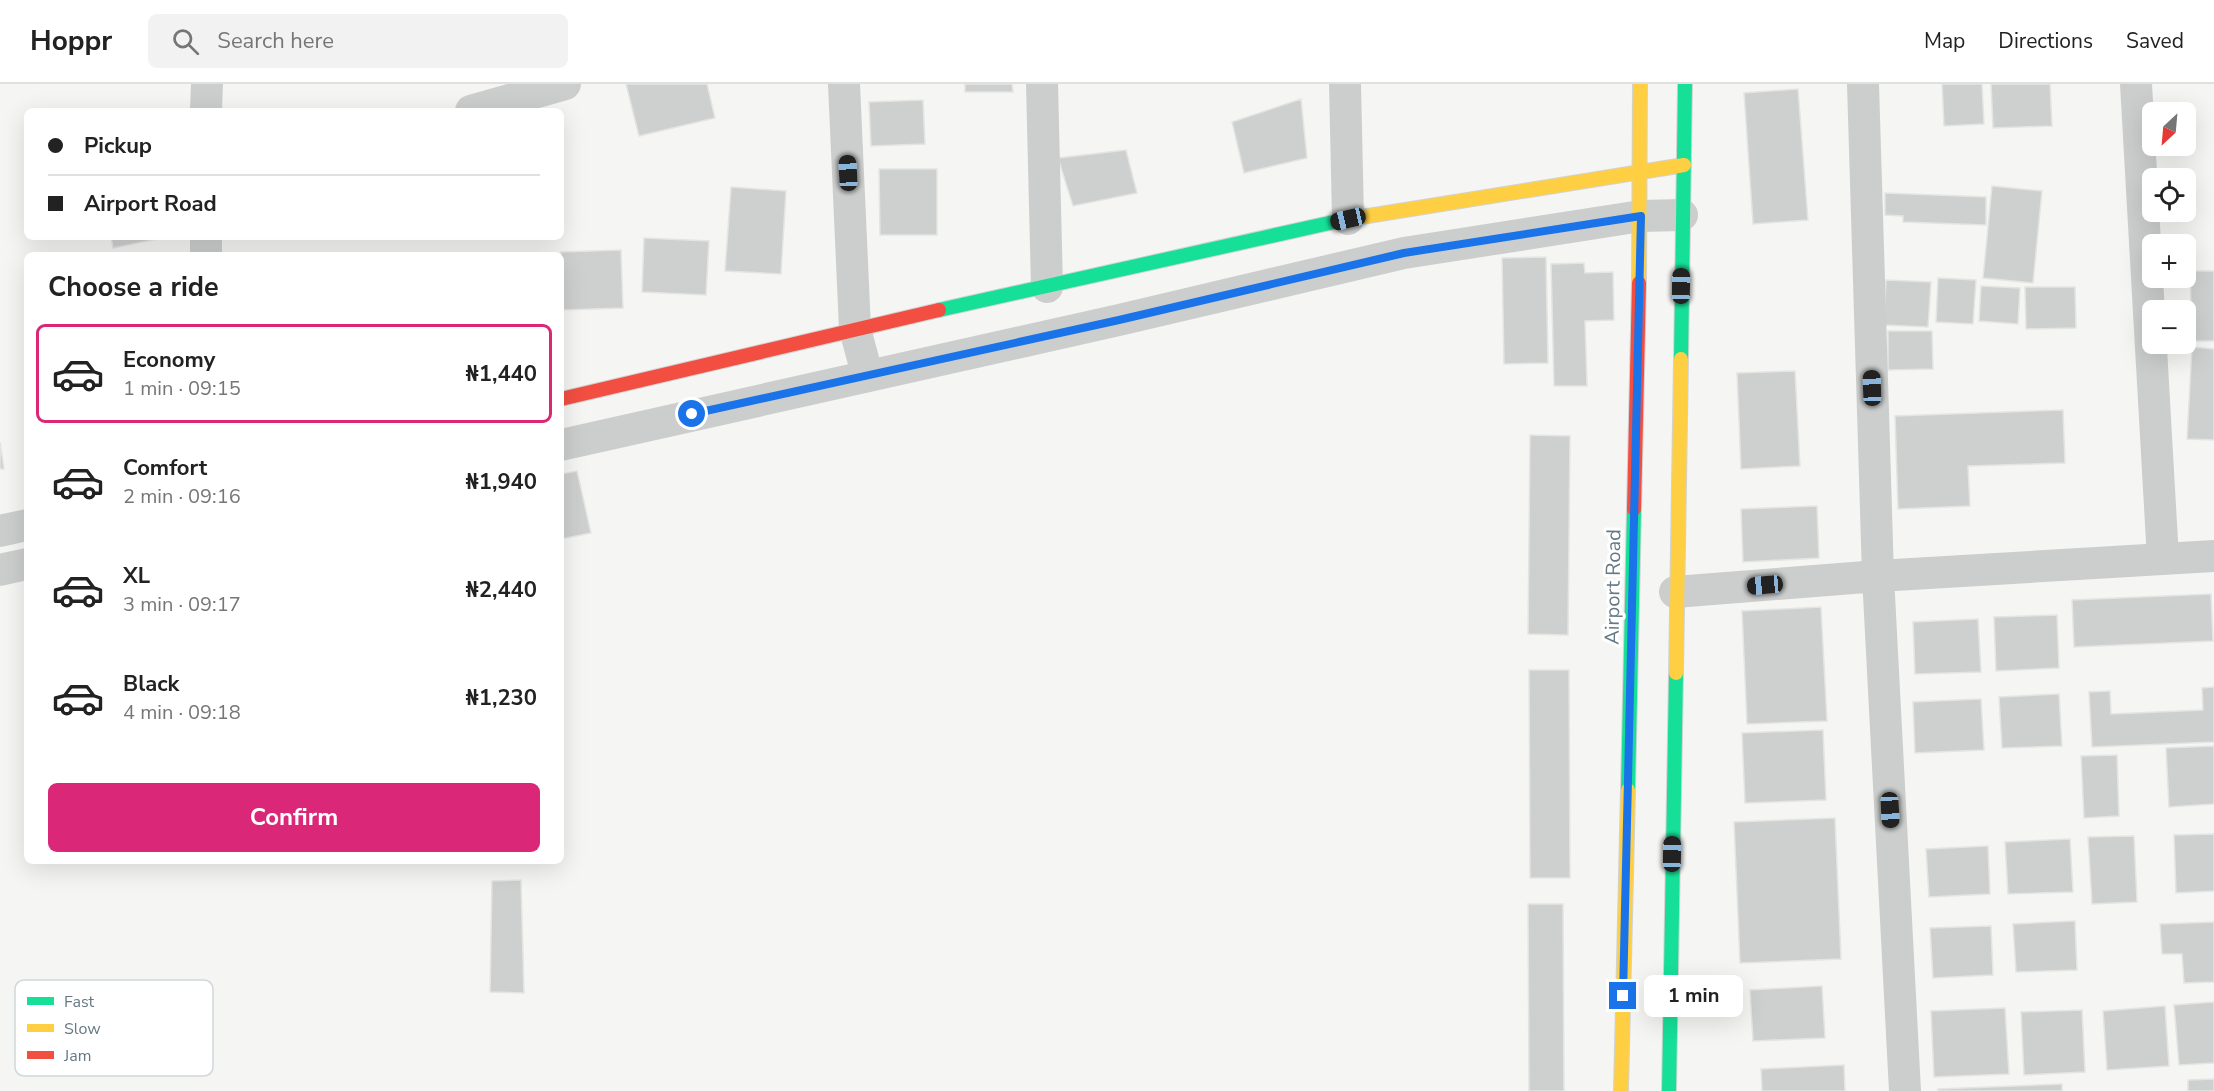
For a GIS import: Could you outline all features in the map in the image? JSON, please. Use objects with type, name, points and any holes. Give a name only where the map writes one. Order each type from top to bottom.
[{"type":"main road","name":"Airport Road","points":[[1621,1091],[1641,216],[1640,84]]},
{"type":"main road","points":[[1669,1091],[1675,592],[1685,84]]},
{"type":"main road","points":[[564,398],[855,329],[1348,219],[1684,165]]},
{"type":"street","points":[[206,108],[207,84]]},
{"type":"street","points":[[481,108],[565,84]]},
{"type":"street","points":[[844,84],[855,329],[867,374]]},
{"type":"street","points":[[1042,84],[1047,287]]},
{"type":"street","points":[[1345,84],[1348,219]]},
{"type":"street","points":[[1863,84],[1878,576],[1905,1091]]},
{"type":"street","points":[[2136,84],[2163,559]]},
{"type":"street","points":[[564,444],[867,374],[1119,320],[1404,253],[1641,216],[1682,215]]},
{"type":"street","points":[[0,531],[24,526]]},
{"type":"street","points":[[1675,592],[1878,576],[2214,556]]},
{"type":"street","points":[[0,570],[24,565]]},
{"type":"building","points":[[626,84],[707,84],[715,118],[639,136]]},
{"type":"building","points":[[965,84],[1012,84],[1013,92],[965,92]]},
{"type":"building","points":[[1942,84],[1982,84],[1984,124],[1944,126]]},
{"type":"building","points":[[1991,84],[2050,84],[2052,126],[1993,128]]},
{"type":"building","points":[[1798,89],[1808,220],[1753,224],[1744,93]]},
{"type":"building","points":[[1301,99],[1307,158],[1244,173],[1232,122]]},
{"type":"building","points":[[923,100],[925,144],[871,146],[869,102]]},
{"type":"building","points":[[1126,150],[1137,193],[1073,206],[1058,158]]},
{"type":"building","points":[[879,169],[937,169],[937,235],[880,235]]},
{"type":"building","points":[[1992,186],[2042,191],[2033,283],[1983,278]]},
{"type":"building","points":[[731,187],[786,191],[781,274],[725,271]]},
{"type":"building","points":[[1885,193],[1986,197],[1986,225],[1903,222],[1903,216],[1885,215]]},
{"type":"building","points":[[644,238],[709,241],[706,295],[642,292]]},
{"type":"building","points":[[112,240],[152,240],[113,248]]},
{"type":"building","points":[[621,250],[623,308],[564,310],[564,252],[561,252]]},
{"type":"building","points":[[1546,257],[1548,363],[1504,364],[1502,258]]},
{"type":"building","points":[[1584,263],[1585,273],[1613,272],[1614,320],[1585,321],[1587,386],[1554,386],[1551,264]]},
{"type":"building","points":[[2196,271],[2214,271],[2214,341],[2196,341],[2196,300],[2191,300],[2190,288],[2196,288]]},
{"type":"building","points":[[1938,278],[1976,280],[1973,324],[1936,322]]},
{"type":"building","points":[[1886,280],[1931,282],[1928,327],[1884,325]]},
{"type":"building","points":[[1981,286],[2020,288],[2018,324],[1979,321]]},
{"type":"building","points":[[2025,287],[2075,287],[2076,328],[2026,329]]},
{"type":"building","points":[[1888,331],[1932,331],[1933,369],[1888,370]]},
{"type":"building","points":[[2196,347],[2214,349],[2214,440],[2187,439],[2192,354],[2196,354]]},
{"type":"building","points":[[1795,371],[1800,466],[1741,469],[1737,373]]},
{"type":"building","points":[[2063,410],[2065,463],[1968,466],[1970,506],[1898,509],[1895,416]]},
{"type":"building","points":[[1530,435],[1570,436],[1568,635],[1528,634]]},
{"type":"building","points":[[0,442],[4,469],[0,469]]},
{"type":"building","points":[[577,471],[591,533],[564,538],[564,473]]},
{"type":"building","points":[[1817,506],[1819,558],[1743,562],[1741,509]]},
{"type":"building","points":[[2211,594],[2213,641],[2074,647],[2072,600]]},
{"type":"building","points":[[1821,607],[1827,721],[1747,724],[1742,611]]},
{"type":"building","points":[[2057,615],[2059,668],[1996,671],[1994,617]]},
{"type":"building","points":[[1978,619],[1981,672],[1915,674],[1913,622]]},
{"type":"building","points":[[1529,670],[1569,670],[1570,878],[1530,878]]},
{"type":"building","points":[[2214,687],[2214,742],[2092,747],[2089,692],[2110,691],[2111,714],[2203,710],[2202,688]]},
{"type":"building","points":[[2059,694],[2062,746],[2002,748],[1999,697]]},
{"type":"building","points":[[1981,699],[1984,750],[1915,753],[1913,702]]},
{"type":"building","points":[[1823,730],[1826,800],[1745,803],[1742,733]]},
{"type":"building","points":[[2214,746],[2214,804],[2169,807],[2166,748]]},
{"type":"building","points":[[2117,755],[2119,816],[2084,818],[2081,756]]},
{"type":"building","points":[[1835,818],[1841,959],[1740,963],[1734,822]]},
{"type":"building","points":[[2214,834],[2214,891],[2176,893],[2174,835]]},
{"type":"building","points":[[2134,836],[2137,902],[2092,904],[2088,837]]},
{"type":"building","points":[[2070,839],[2073,892],[2008,894],[2005,842]]},
{"type":"building","points":[[1988,846],[1990,894],[1929,897],[1926,849]]},
{"type":"building","points":[[521,880],[524,993],[490,992],[492,881]]},
{"type":"building","points":[[1528,904],[1563,904],[1564,1091],[1529,1091]]},
{"type":"building","points":[[2075,921],[2077,970],[2016,972],[2013,924]]},
{"type":"building","points":[[2214,922],[2214,982],[2184,983],[2182,954],[2162,954],[2160,924]]},
{"type":"building","points":[[1991,926],[1993,975],[1933,978],[1930,928]]},
{"type":"building","points":[[1822,986],[1825,1038],[1753,1041],[1750,990]]},
{"type":"building","points":[[2214,1002],[2214,1063],[2179,1065],[2174,1005]]},
{"type":"building","points":[[2165,1006],[2169,1066],[2107,1070],[2103,1011]]},
{"type":"building","points":[[2005,1008],[2009,1074],[1934,1077],[1931,1011]]},
{"type":"building","points":[[2082,1010],[2085,1072],[2024,1075],[2021,1012]]},
{"type":"building","points":[[1844,1065],[1845,1091],[1762,1091],[1761,1069]]},
{"type":"building","points":[[2214,1079],[2214,1091],[2188,1091],[2188,1080]]},
{"type":"building","points":[[2062,1084],[2062,1091],[1938,1091],[1938,1089]]},
{"type":"traffic: fast","points":[[1681,359],[1685,84]]},
{"type":"traffic: fast","points":[[939,310],[1343,220]]},
{"type":"traffic: fast","points":[[1628,790],[1634,509]]},
{"type":"traffic: fast","points":[[1669,1091],[1676,673]]},
{"type":"traffic: slow","points":[[1639,283],[1640,84]]},
{"type":"traffic: slow","points":[[1343,220],[1684,165]]},
{"type":"traffic: slow","points":[[1676,673],[1681,359]]},
{"type":"traffic: slow","points":[[1621,1091],[1628,790]]},
{"type":"traffic: jam","points":[[1634,509],[1639,283]]},
{"type":"traffic: jam","points":[[564,398],[939,310]]},
{"type":"route","points":[[692,414],[1119,320],[1404,253],[1641,216],[1623,996]]}]
